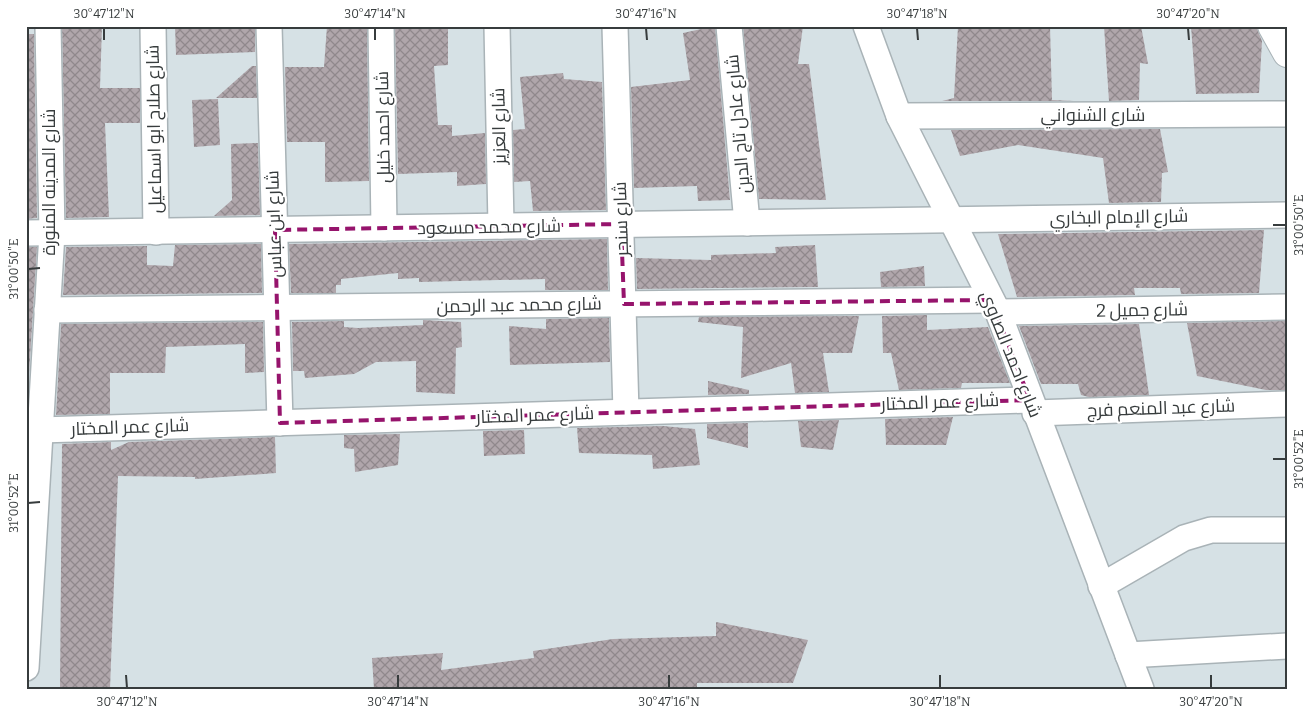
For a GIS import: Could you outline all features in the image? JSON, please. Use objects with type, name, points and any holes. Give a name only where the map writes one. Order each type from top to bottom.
[{"type":"street","name":"شارع المدينه المنورة","points":[[26,668],[29,581],[52,233],[48,26]]},
{"type":"street","name":"شارع صلاح ابو اسماعيل","points":[[152,26],[156,232]]},
{"type":"street","name":"شارع ابن عباس","points":[[269,26],[280,422]]},
{"type":"street","name":"شارع احمد خليل","points":[[381,26],[384,228]]},
{"type":"street","name":"شارع العزيز","points":[[497,26],[501,226]]},
{"type":"street","name":"شارع سنجر","points":[[615,26],[626,412]]},
{"type":"street","name":"شارع عادل تاج الدين","points":[[729,26],[747,222]]},
{"type":"street","name":"شارع احمد الصاوي","points":[[866,26],[899,116],[995,306],[1140,689]]},
{"type":"street","name":"شارع الشنواني","points":[[899,116],[1287,114]]},
{"type":"street","name":"شارع الإمام البخاري","points":[[952,220],[1287,215]]},
{"type":"street","name":"شارع محمد مسعود","points":[[26,233],[952,220]]},
{"type":"street","name":"شارع محمد عبد الرحمن","points":[[47,310],[624,304],[995,306]]},
{"type":"street","name":"شارع جميل 2","points":[[995,306],[1287,307]]},
{"type":"street","name":"شارع عبد المنعم فرج","points":[[1033,406],[1287,404]]},
{"type":"street","name":"شارع عمر المختار","points":[[40,430],[626,412],[1033,406]]},
{"type":"street","points":[[1101,586],[1184,538],[1211,530],[1287,530]]},
{"type":"street","points":[[1128,655],[1287,646]]},
{"type":"highlighted area","points":[[621,224],[624,304],[991,300],[1030,400],[797,407],[280,423],[275,230]]},
{"type":"building","points":[[62,26],[102,26],[100,88],[140,88],[140,123],[105,123],[109,217],[66,218]]},
{"type":"building","points":[[175,26],[255,26],[255,52],[176,55]]},
{"type":"building","points":[[327,26],[367,26],[369,181],[325,182],[325,142],[287,142],[285,67],[324,67]]},
{"type":"building","points":[[395,26],[448,26],[448,65],[434,66],[438,125],[452,125],[452,136],[485,133],[486,184],[457,186],[457,172],[398,174]]},
{"type":"building","points":[[715,26],[730,200],[698,201],[697,186],[634,188],[631,87],[690,80],[683,33]]},
{"type":"building","points":[[743,26],[803,26],[798,64],[809,64],[826,200],[759,199]]},
{"type":"building","points":[[958,26],[1050,26],[1052,100],[1074,101],[942,101],[954,98]]},
{"type":"building","points":[[1104,26],[1141,26],[1148,64],[1140,63],[1139,100],[1109,101]]},
{"type":"building","points":[[1191,26],[1256,26],[1262,41],[1259,93],[1196,94]]},
{"type":"building","points":[[26,34],[34,34],[37,218],[26,219]]},
{"type":"building","points":[[252,66],[256,66],[257,98],[216,98]]},
{"type":"building","points":[[563,73],[564,79],[602,82],[606,210],[533,211],[530,181],[514,182],[513,130],[525,129],[520,77]]},
{"type":"building","points":[[218,99],[220,145],[194,147],[192,100]]},
{"type":"building","points":[[1160,129],[1168,172],[1162,173],[1161,202],[1109,203],[1103,158],[1018,145],[960,156],[951,130]]},
{"type":"building","points":[[258,143],[260,215],[214,216],[232,200],[231,144]]},
{"type":"building","points":[[1264,230],[1259,293],[1181,294],[1180,288],[1134,288],[1135,295],[1017,297],[998,234]]},
{"type":"building","points":[[607,239],[608,290],[545,290],[545,279],[419,282],[419,278],[398,279],[398,273],[341,279],[341,285],[336,285],[336,293],[291,293],[289,244]]},
{"type":"building","points":[[261,244],[262,293],[63,295],[66,247],[147,246],[147,265],[173,266],[175,245]]},
{"type":"building","points":[[815,245],[818,287],[637,289],[636,258],[711,260],[711,255],[776,253],[775,247]]},
{"type":"building","points":[[26,247],[37,247],[26,423]]},
{"type":"building","points":[[924,266],[925,286],[881,287],[880,272]]},
{"type":"building","points":[[927,315],[927,330],[988,327],[1010,383],[962,383],[961,388],[899,390],[891,353],[883,353],[882,316]]},
{"type":"building","points":[[859,316],[852,353],[823,353],[829,392],[795,393],[791,363],[741,378],[743,327],[698,322],[699,317]]},
{"type":"building","points":[[609,318],[610,362],[510,365],[509,326],[546,329],[546,319]]},
{"type":"building","points":[[423,320],[461,322],[462,347],[456,348],[455,394],[416,392],[416,361],[376,362],[354,374],[305,378],[304,371],[293,371],[292,322],[344,321],[344,327],[358,328],[423,325]]},
{"type":"building","points":[[1287,321],[1287,390],[1266,390],[1197,376],[1187,323]]},
{"type":"building","points":[[263,322],[264,372],[245,373],[245,344],[166,347],[165,373],[110,373],[110,414],[56,415],[61,324]]},
{"type":"building","points":[[1139,324],[1149,395],[1089,397],[1081,395],[1078,384],[1041,384],[1019,326]]},
{"type":"building","points":[[708,381],[749,390],[749,394],[708,395]]},
{"type":"building","points":[[953,417],[946,445],[886,445],[885,419]]},
{"type":"building","points":[[839,420],[833,450],[801,447],[798,421]]},
{"type":"building","points":[[748,423],[748,448],[707,438],[707,424]]},
{"type":"building","points":[[663,426],[695,429],[700,465],[653,469],[652,455],[579,453],[577,428]]},
{"type":"building","points":[[524,430],[525,454],[484,456],[483,431]]},
{"type":"building","points":[[400,434],[398,465],[355,472],[354,449],[344,448],[344,435]]},
{"type":"building","points":[[275,437],[276,473],[195,479],[195,477],[118,476],[110,689],[60,689],[62,444],[111,442],[111,450],[129,442]]},
{"type":"building","points":[[716,622],[808,640],[793,683],[697,683],[697,689],[374,689],[372,658],[443,653],[441,670],[534,658],[533,651],[613,639],[716,636]]}]
